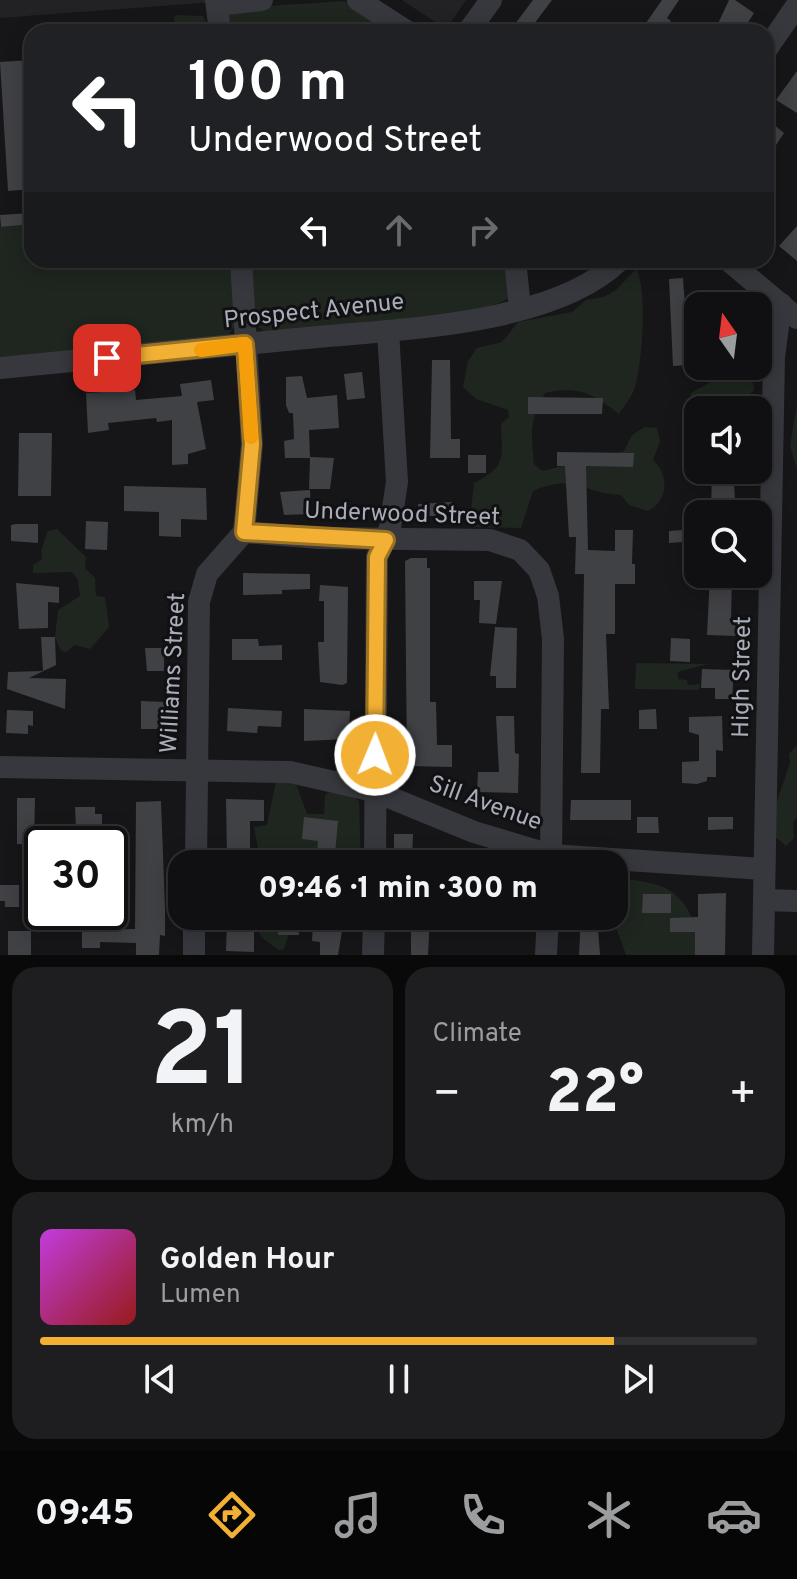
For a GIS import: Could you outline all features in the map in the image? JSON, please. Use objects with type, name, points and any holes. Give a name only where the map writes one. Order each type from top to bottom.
[{"type":"street","points":[[219,24],[217,2],[262,0]]},
{"type":"street","points":[[358,0],[396,24]]},
{"type":"street","points":[[474,24],[491,0]]},
{"type":"street","points":[[774,38],[797,5]]},
{"type":"street","points":[[241,268],[252,444],[244,532]]},
{"type":"street","points":[[516,268],[520,308]]},
{"type":"street","name":"Prospect Avenue","points":[[0,368],[388,331],[555,299],[587,284],[609,268]]},
{"type":"street","points":[[738,268],[789,311]]},
{"type":"street","name":"High Street","points":[[763,955],[774,357],[789,311]]},
{"type":"street","points":[[375,850],[377,557],[394,514],[398,470],[388,331]]},
{"type":"street","name":"Underwood Street","points":[[244,532],[503,543],[520,550],[539,570],[548,596],[553,639],[551,850]]},
{"type":"street","name":"Williams Street","points":[[196,850],[198,614],[201,589],[207,574],[244,532]]},
{"type":"street","name":"Sill Avenue","points":[[0,767],[290,772],[374,791],[524,850]]},
{"type":"street","name":"Sill Avenue","points":[[628,863],[764,869]]},
{"type":"street","points":[[764,900],[797,901]]},
{"type":"street","points":[[194,930],[194,955]]},
{"type":"street","points":[[373,955],[374,930]]},
{"type":"street","points":[[546,955],[547,930]]},
{"type":"shaded area","points":[[0,0],[213,0],[214,2],[0,18]]},
{"type":"shaded area","points":[[402,0],[466,0],[449,24],[438,24]]},
{"type":"shaded area","points":[[345,1],[378,24],[227,24],[229,15],[237,8]]},
{"type":"shaded area","points":[[175,15],[203,16],[206,24],[174,24]]},
{"type":"shaded area","points":[[24,225],[24,268],[233,268],[238,322],[228,335],[0,360],[0,227]]},
{"type":"shaded area","points":[[247,268],[510,268],[510,297],[467,312],[356,326],[265,333],[255,323]]},
{"type":"shaded area","points":[[636,269],[642,293],[643,327],[638,376],[632,394],[619,414],[584,393],[566,390],[545,393],[532,427],[534,464],[542,471],[624,451],[632,435],[645,427],[657,428],[660,441],[653,460],[664,480],[660,501],[648,511],[629,505],[621,495],[559,484],[533,491],[521,528],[469,527],[474,483],[497,466],[502,453],[501,424],[509,417],[508,410],[476,399],[463,387],[468,361],[477,348],[502,342],[518,322],[572,312],[586,300],[604,297],[616,290]]},
{"type":"shaded area","points":[[710,380],[752,380],[754,390],[748,396],[691,396]]},
{"type":"shaded area","points":[[797,404],[797,469],[790,446]]},
{"type":"shaded area","points":[[57,529],[86,557],[85,568],[95,578],[96,596],[105,597],[109,627],[90,649],[75,645],[66,652],[61,651],[55,637],[58,610],[80,596],[78,580],[72,572],[33,573],[33,565],[42,559],[41,551],[48,531]]},
{"type":"shaded area","points":[[636,663],[708,664],[678,672],[678,679],[687,680],[688,685],[700,684],[699,690],[635,689]]},
{"type":"shaded area","points":[[797,745],[797,817],[793,822],[794,838],[786,846],[773,835],[774,810],[790,763],[789,754]]},
{"type":"shaded area","points":[[276,781],[295,781],[307,814],[324,814],[325,795],[330,792],[350,794],[359,801],[361,850],[258,850],[254,827],[267,825]]},
{"type":"shaded area","points":[[628,881],[652,883],[676,895],[690,913],[707,955],[626,955],[617,930],[628,930]]},
{"type":"shaded area","points":[[258,930],[290,930],[284,949],[279,950]]},
{"type":"building","points":[[533,0],[552,0],[534,24],[515,24]]},
{"type":"building","points":[[662,0],[679,0],[667,18],[671,21],[669,24],[646,23]]},
{"type":"building","points":[[729,0],[735,0],[754,13],[747,24],[718,24]]},
{"type":"building","points":[[24,60],[24,190],[8,191],[0,62]]},
{"type":"building","points":[[797,71],[797,113],[776,100]]},
{"type":"building","points":[[774,125],[784,133],[776,145],[774,144]]},
{"type":"building","points":[[24,214],[24,225],[1,227],[0,215]]},
{"type":"building","points":[[797,226],[797,261],[779,246]]},
{"type":"building","points":[[683,278],[684,365],[673,366],[669,279]]},
{"type":"building","points":[[432,360],[450,360],[451,439],[460,439],[460,458],[430,458]]},
{"type":"building","points":[[362,372],[365,398],[347,400],[344,374]]},
{"type":"building","points":[[302,376],[307,398],[337,395],[339,428],[309,430],[310,457],[334,458],[330,489],[309,489],[310,458],[285,458],[284,441],[294,439],[293,413],[289,413],[286,405],[286,377]]},
{"type":"building","points":[[211,380],[214,400],[197,402],[206,449],[188,454],[188,464],[172,465],[172,420],[157,422],[156,418],[108,423],[109,430],[88,433],[86,393],[135,390],[136,400],[182,396],[180,384]]},
{"type":"building","points":[[528,397],[603,398],[602,414],[528,414]]},
{"type":"building","points":[[19,433],[52,433],[51,496],[18,496]]},
{"type":"building","points":[[557,452],[634,453],[633,467],[586,466],[588,550],[615,551],[615,530],[633,530],[632,564],[635,564],[635,584],[615,584],[615,634],[606,634],[609,709],[601,709],[600,773],[581,773],[584,574],[575,574],[576,537],[569,537],[565,466],[557,466]]},
{"type":"building","points":[[468,455],[486,455],[486,473],[468,473]]},
{"type":"building","points":[[712,484],[734,484],[735,500],[711,500]]},
{"type":"building","points":[[124,486],[206,488],[207,520],[181,519],[181,537],[159,536],[159,512],[124,511]]},
{"type":"building","points":[[310,490],[311,514],[284,515],[280,492]]},
{"type":"building","points":[[452,502],[452,516],[419,516],[418,504]]},
{"type":"building","points":[[86,521],[108,522],[107,550],[85,549]]},
{"type":"building","points":[[38,524],[38,543],[11,541],[11,525]]},
{"type":"building","points":[[683,530],[683,542],[669,543],[669,531]]},
{"type":"building","points":[[427,558],[427,568],[430,568],[430,702],[436,702],[437,745],[452,745],[452,767],[407,766],[405,561]]},
{"type":"building","points":[[243,573],[310,574],[310,589],[282,590],[282,594],[243,595]]},
{"type":"building","points":[[474,581],[502,581],[496,624],[479,623],[480,600],[474,600]]},
{"type":"building","points":[[16,583],[59,587],[59,603],[48,602],[48,628],[19,629]]},
{"type":"building","points":[[320,585],[348,587],[347,683],[342,685],[320,682],[318,642],[324,642],[324,601],[319,601]]},
{"type":"building","points":[[709,588],[732,588],[731,620],[739,620],[737,636],[707,635]]},
{"type":"building","points":[[495,627],[517,628],[516,688],[496,688],[496,676],[490,676]]},
{"type":"building","points":[[41,637],[55,637],[56,665],[29,678],[66,679],[65,709],[7,689],[8,672],[43,671]]},
{"type":"building","points":[[671,638],[690,639],[690,662],[670,661]]},
{"type":"building","points":[[232,639],[258,639],[259,646],[282,645],[282,660],[232,660]]},
{"type":"building","points":[[145,648],[164,648],[164,671],[147,671]]},
{"type":"building","points":[[702,669],[734,670],[732,699],[715,699],[715,688],[701,688]]},
{"type":"building","points":[[141,701],[165,702],[165,729],[141,729]]},
{"type":"building","points":[[228,708],[282,711],[281,727],[258,726],[257,733],[227,731]]},
{"type":"building","points":[[304,709],[350,711],[349,739],[304,741]]},
{"type":"building","points":[[656,709],[657,729],[639,729],[639,710]]},
{"type":"building","points":[[7,710],[33,711],[33,726],[28,725],[28,734],[6,733]]},
{"type":"building","points":[[496,716],[514,716],[515,753],[519,754],[518,793],[477,792],[478,772],[499,772]]},
{"type":"building","points":[[722,716],[723,751],[716,750],[716,777],[707,777],[707,781],[697,784],[682,783],[682,762],[699,761],[699,735],[689,732],[689,717]]},
{"type":"building","points":[[17,798],[35,798],[34,826],[24,826],[24,844],[17,844]]},
{"type":"building","points":[[226,799],[264,800],[264,821],[250,821],[250,850],[227,850]]},
{"type":"building","points":[[571,800],[631,800],[631,820],[570,820]]},
{"type":"building","points":[[161,801],[165,936],[160,935],[159,955],[136,955],[136,943],[100,942],[100,948],[82,948],[82,930],[135,929],[136,802]]},
{"type":"building","points":[[75,807],[95,807],[95,814],[102,814],[102,826],[76,826]]},
{"type":"building","points":[[304,817],[338,821],[335,850],[317,850],[318,841],[302,839]]},
{"type":"building","points":[[637,817],[658,817],[659,833],[637,833]]},
{"type":"building","points":[[708,817],[733,817],[733,829],[708,830]]},
{"type":"building","points":[[394,834],[413,834],[412,850],[394,850]]},
{"type":"building","points":[[0,885],[19,885],[19,907],[5,907],[5,901],[0,901]]},
{"type":"building","points":[[726,893],[725,955],[695,955],[695,932],[670,932],[670,918],[698,917],[698,894]]},
{"type":"building","points":[[643,894],[671,894],[671,913],[642,913]]},
{"type":"building","points":[[227,930],[254,930],[254,952],[226,951]]},
{"type":"building","points":[[278,930],[299,930],[299,935],[278,935]]},
{"type":"building","points":[[313,930],[342,930],[338,955],[320,955],[320,942],[312,941]]},
{"type":"building","points":[[411,930],[429,930],[428,955],[411,955]]},
{"type":"building","points":[[580,930],[598,930],[600,955],[579,955]]},
{"type":"building","points":[[8,931],[31,931],[31,955],[8,955]]},
{"type":"slow traffic","points":[[201,350],[245,344],[251,437]]},
{"type":"route","points":[[107,358],[245,344],[252,444],[244,532],[386,540],[377,557],[375,755]]}]
